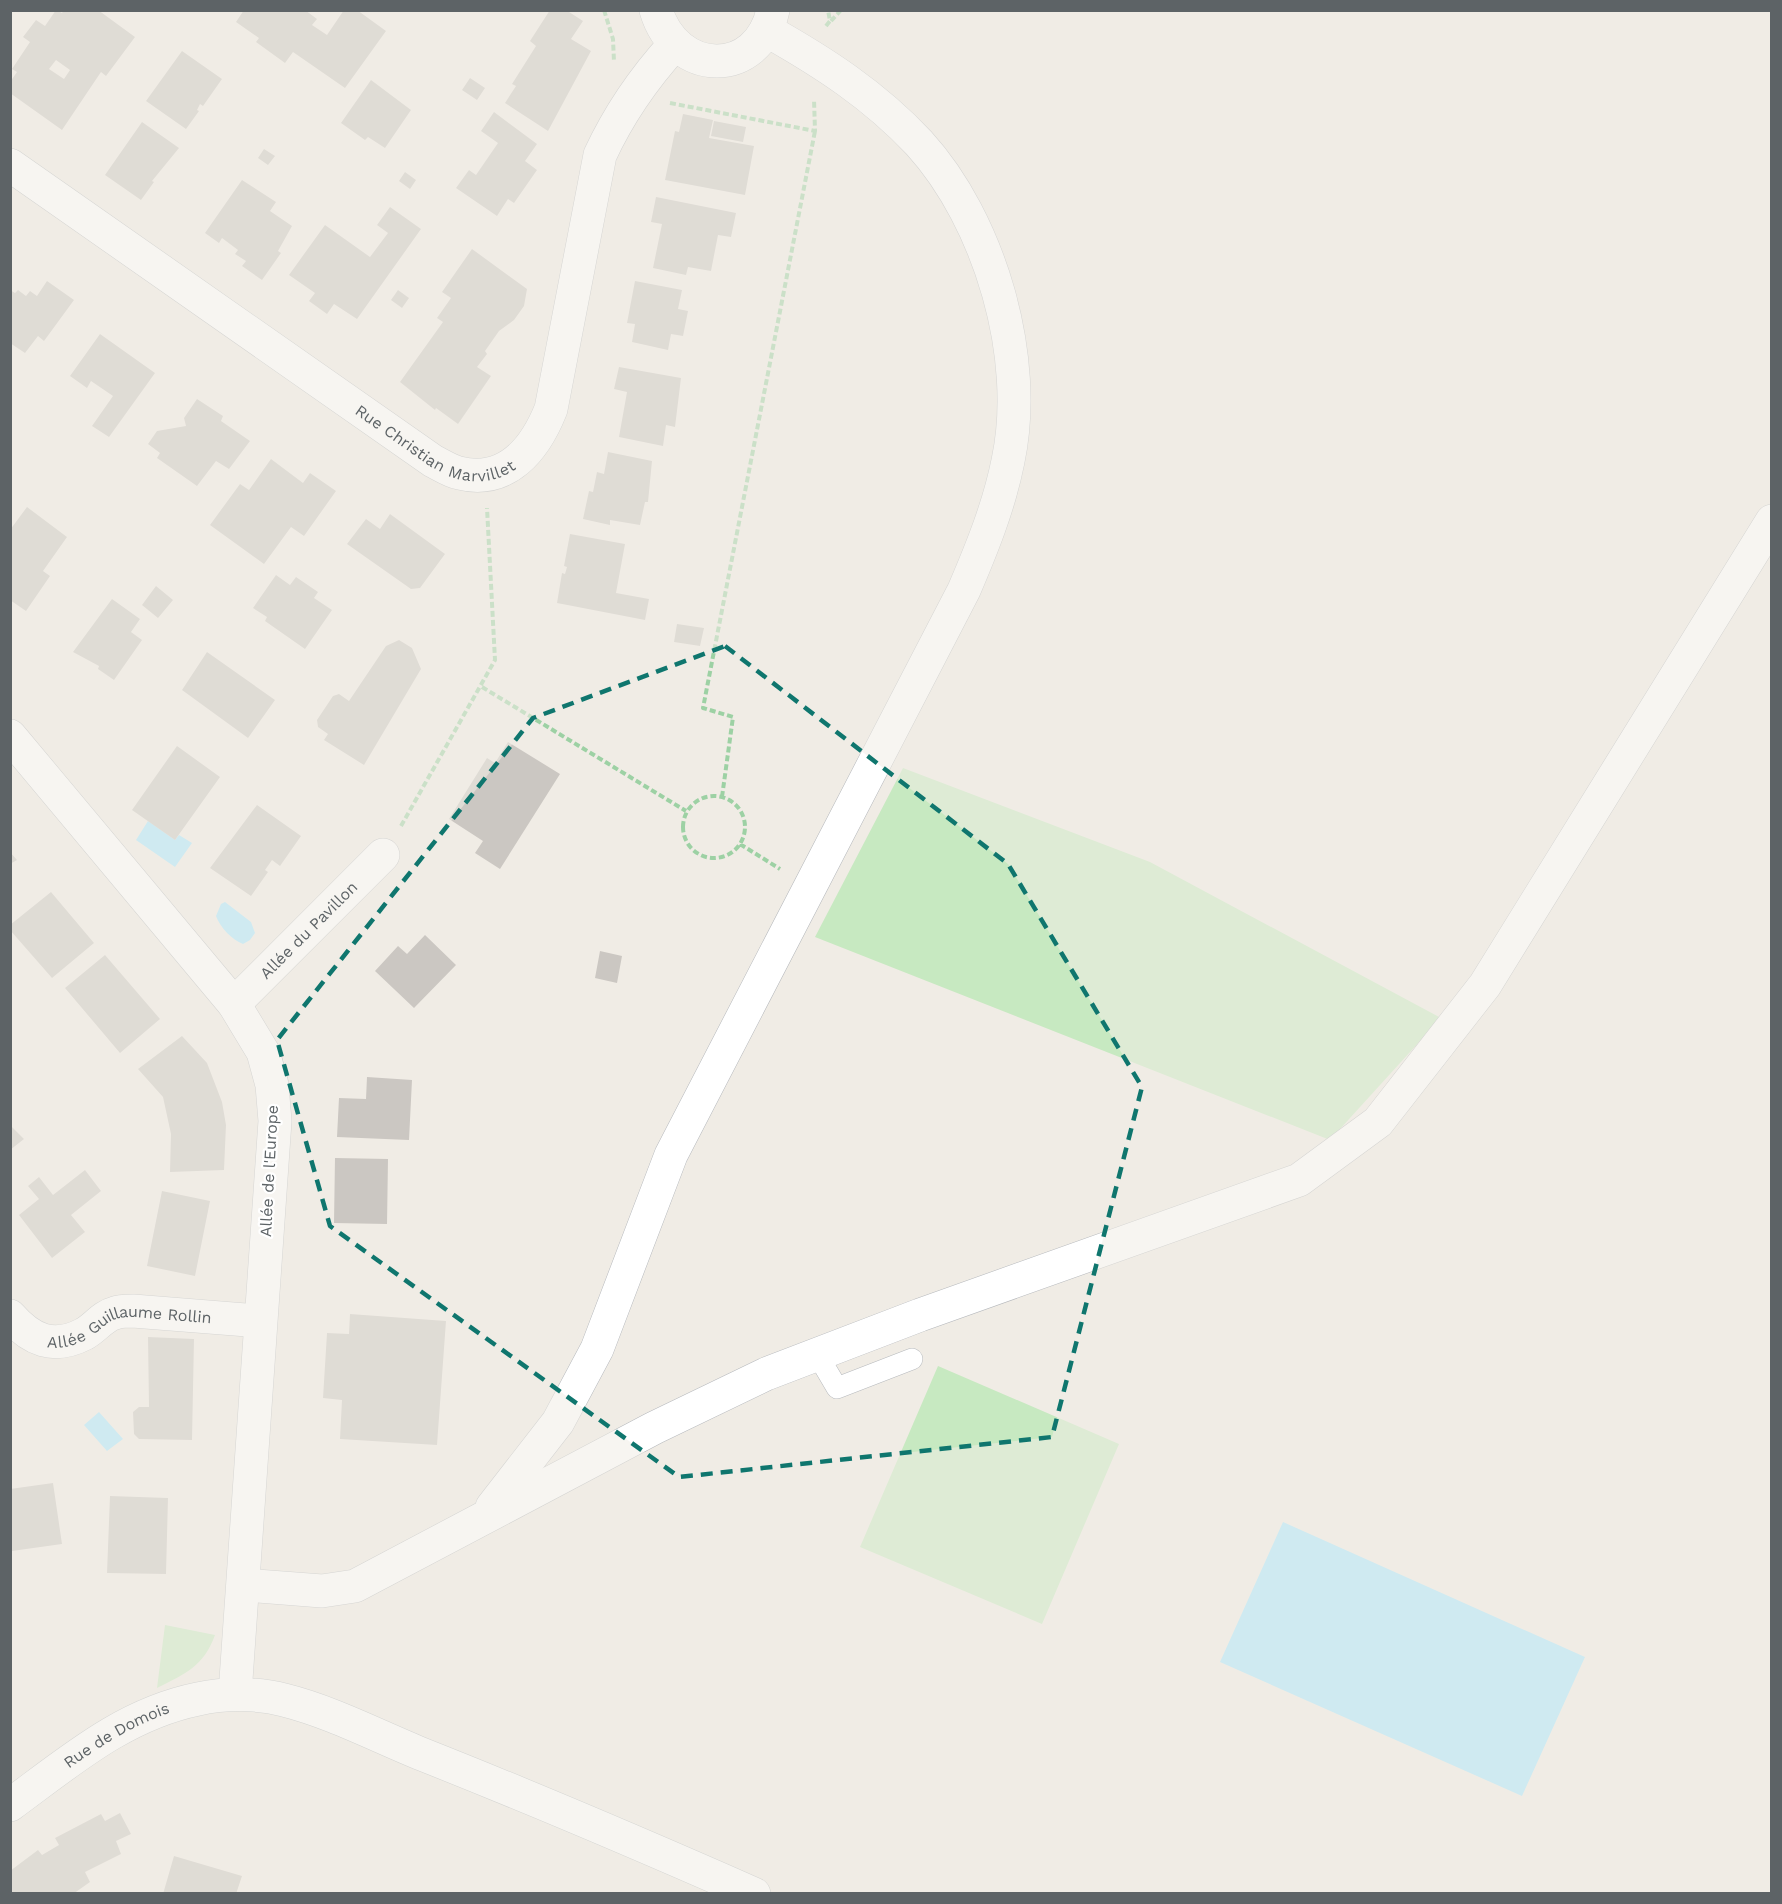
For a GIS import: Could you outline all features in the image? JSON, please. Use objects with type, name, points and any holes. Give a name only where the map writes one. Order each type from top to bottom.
[{"type":"street","points":[[483,1519],[558,1422],[597,1349],[671,1155],[964,590],[987,538],[1009,460],[1015,390],[1005,321],[986,255],[957,195],[919,144],[873,101],[770,20],[760,41],[746,53],[728,60],[699,58],[674,45],[662,29],[656,10]]},
{"type":"street","name":"Rue Christian Marvillet","points":[[10,165],[433,461],[459,473],[485,474],[510,466],[529,452],[542,431],[551,409],[600,155],[616,121],[635,92],[674,45]]},
{"type":"street","points":[[244,1585],[322,1591],[355,1586],[654,1428],[766,1374],[1299,1180],[1378,1122],[1485,985],[1772,521]]},
{"type":"street","name":"Allée de l'Europe","points":[[10,736],[234,1004],[263,1052],[272,1085],[275,1121],[259,1321],[244,1585],[235,1694]]},
{"type":"street","name":"Allée du Pavillon","points":[[234,1004],[384,855]]},
{"type":"street","name":"Allée Guillaume Rollin","points":[[10,1316],[19,1326],[40,1341],[61,1342],[84,1334],[114,1313],[134,1311],[259,1321]]},
{"type":"street","name":"Rue de Domois","points":[[10,1805],[110,1732],[154,1713],[198,1699],[235,1694],[282,1699],[322,1712],[546,1803],[754,1893]]},
{"type":"lane","points":[[817,1354],[837,1388],[912,1359]]},
{"type":"path","points":[[830,21],[841,10]]},
{"type":"path","points":[[722,797],[733,717],[703,708],[815,131]]},
{"type":"path","points":[[384,855],[482,687],[495,660],[485,474]]},
{"type":"path","points":[[482,687],[686,811]]},
{"type":"path","points":[[706,796],[722,797],[735,803],[741,811],[745,832],[740,844],[735,851],[715,859],[695,852],[683,836],[682,825],[686,811],[697,800],[706,796]]},
{"type":"path","points":[[740,844],[811,887]]},
{"type":"highlighted area","points":[[725,646],[1008,864],[1142,1087],[1052,1437],[679,1477],[330,1226],[277,1040],[533,718]]},
{"type":"green space","points":[[903,768],[1150,862],[1441,1018],[1330,1140],[815,937]]},
{"type":"green space","points":[[938,1366],[1119,1444],[1042,1624],[860,1547]]},
{"type":"green space","points":[[165,1625],[215,1635],[199,1662],[185,1673],[157,1688]]},
{"type":"water","points":[[148,821],[175,840],[179,835],[192,843],[175,867],[136,840]]},
{"type":"water","points":[[225,902],[251,922],[255,933],[243,944],[227,933],[216,916],[221,904]]},
{"type":"water","points":[[99,1412],[123,1439],[107,1451],[84,1425]]},
{"type":"water","points":[[1283,1522],[1585,1657],[1522,1796],[1220,1662]]},
{"type":"building","points":[[56,10],[62,13],[64,10],[98,10],[135,37],[106,76],[101,72],[62,130],[10,93],[10,82],[17,72],[12,69],[30,42],[23,37],[36,20],[45,26]],"holes":[[[56,60],[70,70],[64,79],[49,69]]]},
{"type":"building","points":[[244,10],[305,10],[317,19],[312,25],[327,35],[344,10],[357,10],[386,31],[345,88],[293,52],[285,63],[256,42],[259,38],[236,22]]},
{"type":"building","points":[[550,10],[566,10],[583,21],[571,39],[591,51],[548,131],[505,103],[516,86],[512,84],[536,46],[530,41]]},
{"type":"building","points":[[182,51],[222,79],[203,106],[200,104],[197,110],[199,111],[186,129],[146,101]]},
{"type":"building","points":[[470,78],[485,88],[477,100],[462,90]]},
{"type":"building","points":[[371,80],[411,110],[385,148],[368,137],[365,140],[341,123]]},
{"type":"building","points":[[494,112],[537,144],[525,161],[537,170],[514,203],[508,199],[497,216],[456,188],[469,170],[476,175],[498,143],[481,131]]},
{"type":"building","points":[[683,114],[713,120],[709,138],[754,146],[745,195],[665,180],[675,131],[679,132]]},
{"type":"building","points":[[714,121],[746,127],[743,142],[711,136]]},
{"type":"building","points":[[142,122],[179,148],[152,181],[154,182],[141,200],[105,175]]},
{"type":"building","points":[[264,149],[275,156],[268,165],[258,158]]},
{"type":"building","points":[[405,172],[416,180],[410,189],[399,181]]},
{"type":"building","points":[[242,180],[276,202],[270,211],[292,226],[278,251],[281,253],[262,280],[242,266],[246,261],[235,254],[238,250],[222,238],[219,243],[205,233]]},
{"type":"building","points":[[656,197],[736,213],[731,237],[718,235],[711,271],[688,267],[686,275],[653,268],[662,224],[651,222]]},
{"type":"building","points":[[390,207],[421,229],[357,319],[334,304],[327,314],[309,301],[315,293],[289,275],[325,225],[370,257],[388,233],[377,225]]},
{"type":"building","points":[[472,249],[527,289],[524,306],[514,320],[499,331],[485,351],[487,354],[477,367],[491,376],[458,424],[436,408],[435,410],[400,382],[443,322],[437,318],[451,298],[442,292]]},
{"type":"building","points":[[47,281],[74,300],[44,341],[38,336],[25,353],[10,343],[10,290],[15,293],[18,290],[26,296],[30,291],[37,296]]},
{"type":"building","points":[[635,281],[682,290],[678,309],[688,311],[683,336],[671,334],[668,350],[632,342],[635,324],[627,323]]},
{"type":"building","points":[[398,290],[409,298],[402,308],[391,300]]},
{"type":"building","points":[[100,334],[155,373],[109,437],[92,426],[113,396],[91,381],[87,388],[70,376]]},
{"type":"building","points":[[619,367],[681,378],[675,427],[666,425],[663,446],[619,437],[627,392],[614,389]]},
{"type":"building","points":[[197,399],[223,416],[221,421],[250,441],[229,469],[216,461],[197,486],[157,458],[160,453],[148,444],[157,431],[186,426],[184,418]]},
{"type":"building","points":[[608,452],[652,461],[648,502],[645,502],[640,525],[610,520],[610,525],[583,519],[589,491],[593,492],[597,472],[604,474]]},
{"type":"building","points":[[271,459],[303,483],[310,473],[336,491],[304,536],[291,527],[264,564],[210,525],[240,484],[249,490]]},
{"type":"building","points":[[27,507],[67,537],[43,571],[50,576],[26,611],[10,600],[10,530]]},
{"type":"building","points":[[390,514],[445,554],[420,588],[411,589],[347,544],[366,519],[380,529]]},
{"type":"building","points":[[570,534],[625,544],[616,593],[649,599],[645,620],[557,603],[562,573],[565,574],[567,567],[564,566]]},
{"type":"building","points":[[276,575],[290,585],[296,577],[318,592],[314,598],[332,610],[305,649],[265,621],[267,617],[253,608]]},
{"type":"building","points":[[156,586],[173,600],[158,618],[142,605]]},
{"type":"building","points":[[112,599],[140,619],[131,632],[142,640],[114,680],[98,669],[99,666],[73,652]]},
{"type":"building","points":[[677,624],[704,628],[700,646],[674,642]]},
{"type":"building","points":[[399,640],[412,648],[421,669],[364,765],[324,740],[328,734],[318,727],[317,720],[333,696],[339,694],[349,701],[386,646]]},
{"type":"building","points":[[207,652],[275,700],[248,738],[182,690]]},
{"type":"building","points":[[508,742],[560,774],[500,869],[475,853],[483,841],[449,819],[487,758],[495,763]]},
{"type":"building","points":[[177,746],[220,777],[175,840],[132,810]]},
{"type":"building","points":[[257,805],[301,836],[280,866],[272,860],[265,870],[268,872],[251,896],[210,868]]},
{"type":"building","points":[[10,852],[17,860],[10,864]]},
{"type":"building","points":[[51,892],[94,943],[52,978],[10,930],[10,925]]},
{"type":"building","points":[[425,935],[456,965],[414,1008],[375,971],[398,946],[407,954]]},
{"type":"building","points":[[600,951],[622,956],[617,983],[595,978]]},
{"type":"building","points":[[105,955],[160,1019],[120,1053],[65,988]]},
{"type":"building","points":[[182,1036],[207,1063],[222,1102],[226,1125],[224,1170],[170,1172],[171,1134],[163,1097],[138,1069]]},
{"type":"building","points":[[367,1077],[412,1080],[409,1140],[337,1137],[339,1098],[366,1099]]},
{"type":"building","points":[[10,1125],[24,1139],[10,1150]]},
{"type":"building","points":[[335,1158],[388,1159],[387,1224],[334,1223]]},
{"type":"building","points":[[85,1170],[101,1191],[71,1215],[85,1232],[52,1258],[19,1215],[39,1199],[28,1186],[39,1177],[53,1195]]},
{"type":"building","points":[[162,1191],[210,1201],[195,1276],[147,1266]]},
{"type":"building","points":[[350,1314],[446,1321],[437,1445],[340,1439],[342,1400],[323,1398],[327,1333],[349,1334]]},
{"type":"building","points":[[148,1337],[194,1339],[192,1440],[139,1439],[134,1434],[133,1412],[139,1407],[149,1407]]},
{"type":"building","points":[[53,1483],[62,1544],[12,1551],[10,1489]]},
{"type":"building","points":[[110,1496],[168,1498],[166,1574],[107,1573]]},
{"type":"building","points":[[120,1813],[131,1834],[116,1841],[121,1854],[85,1872],[90,1882],[73,1894],[10,1894],[10,1871],[38,1850],[42,1855],[59,1845],[55,1838],[101,1814],[105,1821]]},
{"type":"building","points":[[174,1856],[242,1876],[236,1894],[163,1894]]}]
